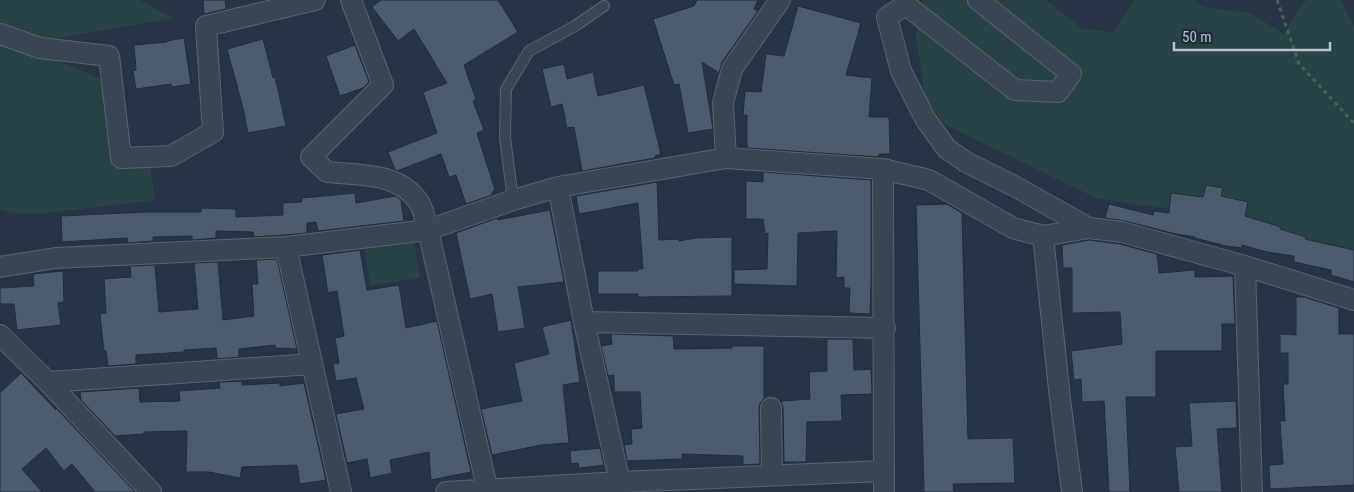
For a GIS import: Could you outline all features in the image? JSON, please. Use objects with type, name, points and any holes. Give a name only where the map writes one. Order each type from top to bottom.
[{"type":"street","points":[[0,34],[40,48],[110,56],[121,158],[171,156],[213,132],[206,26],[315,0]]},
{"type":"street","points":[[351,0],[383,85],[311,157],[327,172],[378,176],[396,182],[412,193],[419,202],[428,230],[488,491]]},
{"type":"street","points":[[726,158],[723,103],[732,69],[780,0]]},
{"type":"street","points":[[978,0],[1071,74],[1058,92],[1015,90],[906,5],[887,16],[901,71],[918,107],[947,148],[966,162],[1016,187],[1089,228]]},
{"type":"street","points":[[0,267],[56,258],[286,248],[428,230],[513,200],[558,187],[726,158],[883,168],[929,180],[1014,228],[1043,236],[1089,228],[1122,232],[1245,266],[1354,300]]},
{"type":"street","points":[[883,168],[885,328],[884,492]]},
{"type":"street","points":[[558,187],[584,322],[621,487]]},
{"type":"street","points":[[1043,236],[1072,492]]},
{"type":"street","points":[[286,248],[342,492]]},
{"type":"street","points":[[1245,266],[1252,492]]},
{"type":"street","points":[[584,322],[885,328]]},
{"type":"street","points":[[0,335],[48,382],[151,492]]},
{"type":"street","points":[[48,382],[312,364]]},
{"type":"street","points":[[771,408],[772,475]]},
{"type":"street","points":[[446,492],[621,487],[772,475],[884,471]]},
{"type":"lane","points":[[513,200],[505,137],[506,89],[529,51],[575,26],[604,6]]},
{"type":"path","points":[[1277,0],[1299,64],[1354,123]]},
{"type":"green space","points":[[0,0],[139,0],[173,18],[52,39],[49,57],[106,81],[111,158],[149,159],[155,200],[47,213],[13,213],[0,209]]},
{"type":"green space","points":[[922,0],[1046,0],[1082,29],[1113,32],[1135,0],[1195,0],[1202,7],[1250,13],[1284,34],[1302,4],[1307,0],[1342,0],[1354,26],[1354,256],[1174,210],[1096,198],[944,124],[925,96],[916,36]]},
{"type":"green space","points":[[413,236],[420,278],[370,286],[364,244]]},
{"type":"building","points":[[203,0],[225,0],[226,9],[204,14]]},
{"type":"building","points":[[381,0],[498,0],[518,32],[464,65],[476,100],[473,101],[484,130],[477,133],[495,190],[492,192],[492,195],[466,204],[456,175],[449,177],[441,154],[397,171],[395,170],[388,152],[437,133],[423,92],[447,83],[414,29],[398,41],[372,7]]},
{"type":"building","points":[[697,0],[758,0],[754,9],[758,11],[722,62],[719,73],[702,62],[713,129],[688,133],[679,84],[674,85],[653,19],[694,6]]},
{"type":"building","points":[[798,6],[861,23],[846,75],[872,78],[869,117],[889,117],[890,154],[879,154],[879,157],[747,148],[747,115],[743,115],[745,91],[761,92],[766,54],[784,56]]},
{"type":"building","points":[[184,38],[191,84],[172,87],[171,84],[136,89],[133,71],[136,70],[134,45],[167,42]]},
{"type":"building","points":[[263,39],[273,78],[275,77],[286,126],[248,133],[227,49]]},
{"type":"building","points":[[355,45],[369,82],[363,88],[340,96],[326,56]]},
{"type":"building","points":[[564,64],[567,79],[593,72],[598,96],[644,85],[661,154],[655,156],[655,158],[582,171],[574,127],[567,128],[562,104],[551,107],[542,69]]},
{"type":"building","points":[[763,172],[871,180],[870,314],[849,313],[850,288],[844,288],[844,277],[836,278],[837,231],[798,233],[797,286],[734,284],[734,270],[767,269],[768,233],[765,234],[763,219],[746,219],[746,181],[763,182]]},
{"type":"building","points":[[657,182],[659,240],[679,239],[679,241],[696,238],[732,237],[732,296],[638,297],[638,294],[598,294],[598,271],[638,271],[638,269],[643,269],[638,203],[579,214],[576,196]]},
{"type":"building","points":[[1206,185],[1223,188],[1221,196],[1248,202],[1245,216],[1281,227],[1280,229],[1306,237],[1305,239],[1354,250],[1354,282],[1331,275],[1331,270],[1294,262],[1294,256],[1267,252],[1242,245],[1242,248],[1226,246],[1195,237],[1105,218],[1109,204],[1153,215],[1154,211],[1169,213],[1171,193],[1203,197]]},
{"type":"building","points":[[355,193],[356,203],[396,196],[401,200],[404,221],[318,231],[316,222],[307,223],[307,233],[254,237],[253,232],[216,231],[216,238],[192,240],[192,236],[153,237],[153,241],[128,243],[127,238],[62,242],[61,216],[147,212],[201,212],[201,208],[236,209],[236,217],[283,215],[283,203],[302,202],[302,198]]},
{"type":"building","points":[[947,204],[962,213],[968,439],[1013,438],[1015,483],[953,484],[954,492],[924,492],[916,205]]},
{"type":"building","points":[[550,210],[564,282],[518,287],[525,328],[498,332],[492,294],[470,299],[456,233],[497,218],[498,220]]},
{"type":"building","points":[[1089,240],[1120,244],[1157,254],[1159,273],[1195,270],[1195,277],[1233,276],[1235,324],[1222,324],[1222,351],[1156,351],[1156,397],[1126,397],[1130,492],[1109,492],[1104,401],[1082,402],[1081,379],[1074,380],[1071,351],[1122,344],[1120,312],[1072,313],[1072,268],[1063,268],[1062,245]]},
{"type":"building","points":[[360,250],[367,290],[399,285],[406,328],[437,321],[471,472],[431,480],[429,452],[390,460],[392,473],[370,478],[367,459],[347,463],[336,414],[364,409],[356,378],[336,381],[333,364],[339,363],[335,338],[344,336],[337,291],[328,293],[322,255]]},
{"type":"building","points":[[277,259],[297,349],[275,348],[275,345],[239,349],[239,357],[217,359],[216,348],[184,350],[184,352],[136,355],[136,364],[108,366],[106,351],[104,351],[100,314],[106,313],[104,279],[131,277],[130,266],[155,265],[159,312],[198,309],[194,263],[218,262],[223,320],[254,316],[252,284],[258,284],[256,260]]},
{"type":"building","points":[[63,271],[64,302],[58,303],[61,325],[17,330],[14,304],[0,304],[0,288],[34,286],[33,274]]},
{"type":"building","points":[[1296,297],[1304,297],[1339,308],[1339,334],[1354,334],[1354,485],[1270,489],[1269,465],[1283,464],[1280,421],[1285,421],[1283,384],[1288,384],[1288,353],[1280,353],[1280,334],[1296,335]]},
{"type":"building","points":[[571,320],[580,382],[563,385],[569,443],[541,445],[492,455],[481,409],[522,401],[514,363],[549,354],[542,327]]},
{"type":"building","points":[[611,334],[673,336],[674,349],[764,346],[764,399],[760,403],[759,408],[760,464],[743,465],[743,456],[682,454],[682,459],[627,461],[624,445],[632,444],[631,429],[642,428],[640,392],[614,392],[614,375],[608,376],[601,346],[612,344]]},
{"type":"building","points":[[827,339],[853,339],[854,370],[871,369],[872,394],[841,395],[842,421],[807,422],[806,462],[784,462],[783,408],[781,401],[810,399],[809,372],[827,371]]},
{"type":"building","points":[[21,373],[135,492],[95,492],[72,464],[64,471],[46,448],[22,469],[42,492],[0,492],[0,393]]},
{"type":"building","points":[[242,381],[242,385],[280,383],[280,386],[304,383],[326,480],[300,484],[297,465],[242,467],[240,478],[209,472],[186,472],[187,431],[144,432],[144,434],[115,436],[81,400],[80,392],[139,388],[140,402],[180,401],[179,391],[220,388],[219,382]]},
{"type":"building","points":[[1236,401],[1237,428],[1217,429],[1222,492],[1179,492],[1175,447],[1192,446],[1189,403]]},
{"type":"building","points":[[600,448],[604,465],[579,468],[578,463],[571,464],[570,451]]}]
